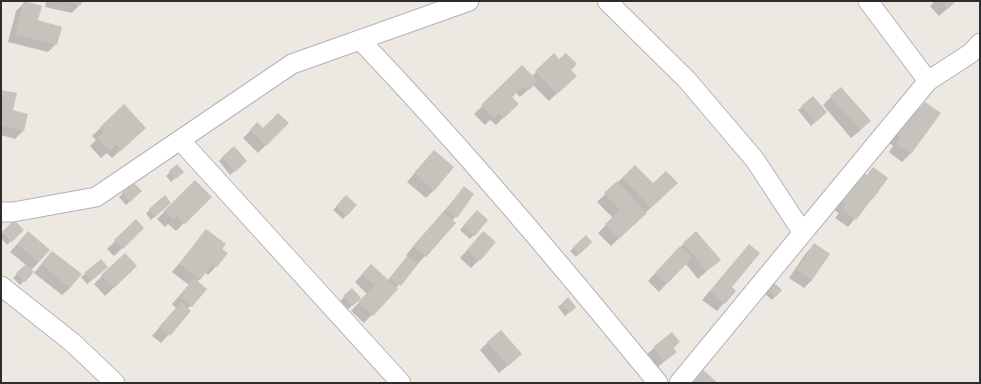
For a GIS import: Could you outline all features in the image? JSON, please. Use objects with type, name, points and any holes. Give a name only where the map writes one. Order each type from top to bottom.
[{"type":"street","points":[[1,212],[14,212],[96,197],[292,64],[469,1]]},
{"type":"street","points":[[607,1],[687,80],[755,160],[803,233]]},
{"type":"street","points":[[868,1],[928,81]]},
{"type":"street","points":[[360,40],[407,89],[526,223],[658,383]]},
{"type":"street","points":[[679,383],[928,81],[977,50]]},
{"type":"street","points":[[180,140],[401,383]]},
{"type":"street","points":[[1,286],[73,343],[115,383]]},
{"type":"building","points":[[24,1],[42,6],[38,20],[62,27],[57,45],[15,34]]},
{"type":"building","points":[[64,1],[82,1],[81,5]]},
{"type":"building","points":[[941,1],[956,1],[948,9]]},
{"type":"building","points":[[554,53],[559,59],[566,53],[577,64],[571,70],[577,76],[557,94],[535,71]]},
{"type":"building","points":[[522,65],[538,81],[529,90],[524,86],[512,97],[519,104],[504,118],[499,113],[494,118],[481,105]]},
{"type":"building","points":[[841,87],[871,121],[860,130],[830,96]]},
{"type":"building","points":[[1,90],[17,93],[13,110],[28,114],[24,131],[1,126]]},
{"type":"building","points":[[813,96],[827,112],[816,122],[801,106]]},
{"type":"building","points":[[925,102],[941,113],[911,154],[896,144],[901,138],[894,133],[909,112],[914,116]]},
{"type":"building","points":[[124,104],[146,128],[121,151],[116,145],[110,151],[97,138],[104,132],[100,127]]},
{"type":"building","points":[[278,113],[289,123],[266,146],[250,130],[257,122],[263,128]]},
{"type":"building","points":[[234,146],[247,161],[235,172],[222,157]]},
{"type":"building","points":[[434,150],[454,167],[434,191],[414,173]]},
{"type":"building","points":[[177,164],[184,172],[176,179],[169,171]]},
{"type":"building","points":[[635,165],[653,183],[666,171],[678,183],[651,208],[622,178]]},
{"type":"building","points":[[873,167],[888,178],[873,199],[852,184],[862,171],[867,175]]},
{"type":"building","points":[[195,180],[212,197],[185,224],[177,216],[173,220],[164,211]]},
{"type":"building","points":[[617,181],[647,213],[619,239],[605,224],[620,210],[604,193]]},
{"type":"building","points":[[133,182],[142,191],[130,202],[122,193]]},
{"type":"building","points":[[850,183],[872,199],[856,220],[842,209],[846,205],[838,199]]},
{"type":"building","points":[[464,186],[474,194],[457,218],[446,210]]},
{"type":"building","points":[[165,195],[171,203],[155,217],[149,209]]},
{"type":"building","points":[[346,195],[357,205],[347,216],[336,206]]},
{"type":"building","points":[[477,210],[488,220],[475,236],[463,226]]},
{"type":"building","points":[[443,212],[456,223],[426,257],[413,246]]},
{"type":"building","points":[[136,219],[144,228],[123,249],[114,240]]},
{"type":"building","points":[[14,220],[24,230],[12,242],[2,232]]},
{"type":"building","points":[[206,229],[226,244],[222,249],[228,253],[217,267],[213,264],[200,280],[179,264]]},
{"type":"building","points":[[28,231],[50,250],[39,262],[17,244]]},
{"type":"building","points":[[483,231],[496,242],[480,261],[467,250]]},
{"type":"building","points":[[696,231],[721,260],[707,271],[683,243]]},
{"type":"building","points":[[586,235],[592,242],[580,254],[573,247]]},
{"type":"building","points":[[814,243],[830,254],[812,280],[797,270]]},
{"type":"building","points":[[749,244],[760,253],[732,287],[736,291],[725,304],[710,291]]},
{"type":"building","points":[[680,246],[692,258],[667,284],[655,273]]},
{"type":"building","points":[[52,251],[82,274],[70,288],[41,264]]},
{"type":"building","points":[[125,253],[137,266],[114,288],[101,275]]},
{"type":"building","points":[[407,256],[418,264],[401,286],[390,278]]},
{"type":"building","points":[[101,259],[108,267],[91,281],[84,273]]},
{"type":"building","points":[[26,264],[34,272],[25,282],[16,273]]},
{"type":"building","points":[[371,264],[398,289],[373,316],[358,302],[375,285],[362,274]]},
{"type":"building","points":[[194,278],[207,289],[192,307],[179,296]]},
{"type":"building","points":[[773,282],[782,290],[776,297],[767,289]]},
{"type":"building","points":[[352,288],[361,298],[353,306],[343,296]]},
{"type":"building","points":[[568,297],[576,307],[570,313],[562,303]]},
{"type":"building","points":[[181,302],[191,311],[170,336],[159,327]]},
{"type":"building","points":[[501,330],[522,354],[508,366],[487,342]]},
{"type":"building","points":[[672,332],[680,342],[673,348],[677,352],[664,362],[653,347]]},
{"type":"building","points":[[701,368],[718,383],[688,383]]}]
